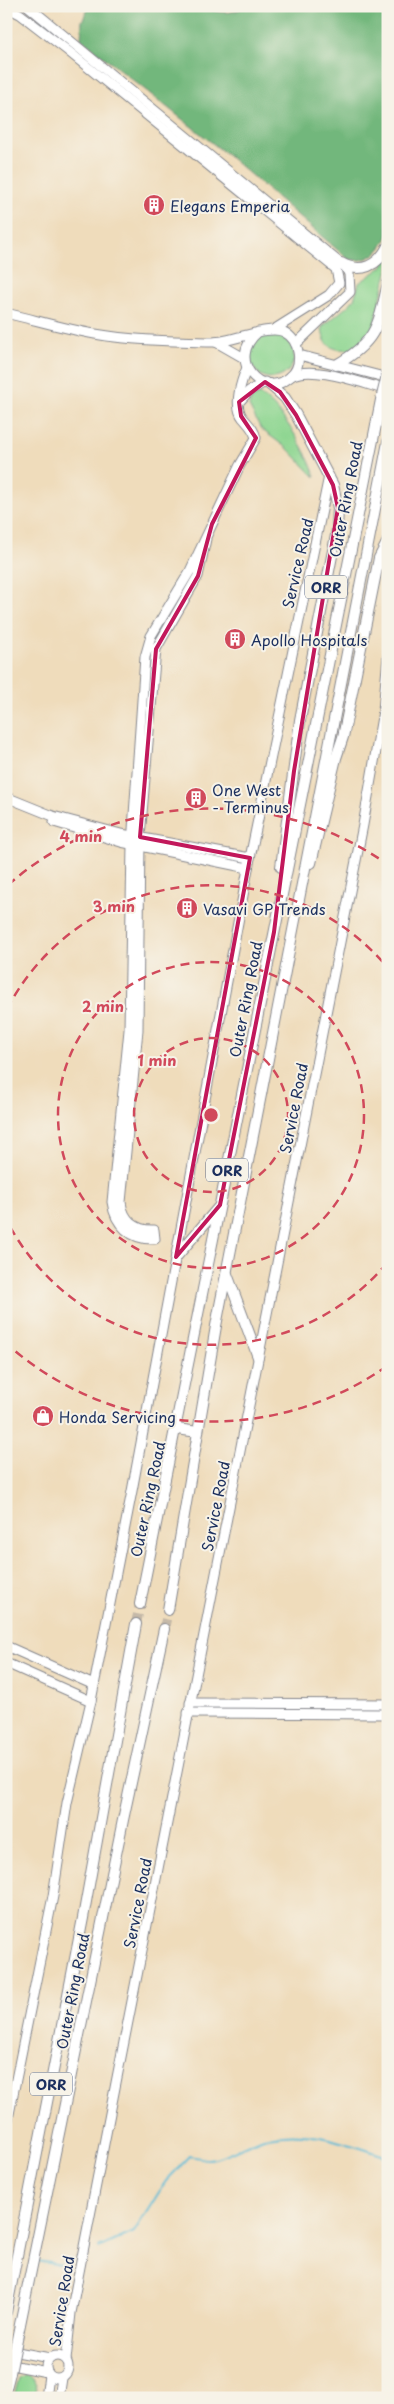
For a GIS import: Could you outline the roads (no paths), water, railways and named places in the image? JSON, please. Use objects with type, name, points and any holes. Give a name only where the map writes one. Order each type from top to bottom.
[{"type":"highway","points":[[341,263],[348,267],[362,269],[378,261],[388,246]]},
{"type":"highway","points":[[336,365],[364,347],[374,334],[388,283]]},
{"type":"highway","name":"Outer Ring Road","points":[[140,1604],[177,1429],[274,932],[388,371]]},
{"type":"highway","name":"ORR","points":[[267,383],[285,398],[328,476],[337,499],[337,524],[300,720],[274,932]]},
{"type":"highway","name":"Outer Ring Road","points":[[168,1610],[227,1273],[388,442]]},
{"type":"highway","name":"ORR","points":[[293,935],[343,737],[379,558],[388,541]]},
{"type":"highway","points":[[176,1257],[220,1205]]},
{"type":"highway","points":[[227,1273],[258,1358]]},
{"type":"highway","points":[[177,1429],[198,1432]]},
{"type":"highway","name":"Outer Ring Road","points":[[6,2312],[136,1624]]},
{"type":"highway","name":"Outer Ring Road","points":[[6,2388],[8,2368],[16,2344],[33,2265],[111,1877],[164,1629]]},
{"type":"main road","points":[[6,313],[95,334],[130,338],[215,342],[237,339],[275,329],[329,295],[339,283],[336,270],[87,61],[28,6]]},
{"type":"main road","points":[[6,7],[20,14],[87,61],[341,263],[350,274],[350,292],[296,344]]},
{"type":"main road","points":[[275,329],[291,337],[296,344],[299,355],[297,367],[290,376]]},
{"type":"main road","points":[[258,332],[250,339],[244,358],[247,368],[252,375],[267,383]]},
{"type":"main road","points":[[215,342],[244,358]]},
{"type":"main road","points":[[299,355],[388,378]]},
{"type":"main road","points":[[117,1196],[128,1220],[140,1228],[154,1230],[155,1239],[136,1236],[121,1225],[114,1214],[138,1030],[136,841],[150,658],[198,576],[206,539],[234,476],[256,438],[254,430],[241,416],[239,402],[241,383],[247,368]]},
{"type":"main road","points":[[239,402],[250,391],[267,383],[280,382],[298,372],[314,372],[388,390]]},
{"type":"main road","name":"Service Road","points":[[6,2128],[53,1896],[67,1802],[91,1700],[248,868],[328,476]]},
{"type":"main road","name":"Service Road","points":[[59,2398],[62,2378],[69,2369],[66,2360],[71,2313],[82,2256],[363,825],[383,711],[388,656]]},
{"type":"main road","points":[[6,796],[53,816],[136,841],[250,858]]},
{"type":"main road","points":[[6,803],[51,821],[248,868]]},
{"type":"main road","points":[[6,1646],[94,1684]]},
{"type":"main road","points":[[6,1663],[91,1700]]},
{"type":"main road","points":[[190,1703],[388,1704]]},
{"type":"main road","points":[[188,1713],[388,1714]]},
{"type":"main road","points":[[6,2350],[50,2358]]},
{"type":"main road","name":"Service Road","points":[[46,2398],[48,2374],[46,2365],[50,2358],[60,2356],[66,2360]]},
{"type":"main road","points":[[8,2368],[48,2374],[55,2379],[62,2378]]},
{"type":"waterway","points":[[99,2248],[134,2232],[166,2181],[190,2156],[207,2159],[215,2158],[267,2137],[298,2134],[328,2139],[388,2157]]},
{"type":"waterway","points":[[6,2256],[14,2258]]},
{"type":"waterway","points":[[36,2261],[63,2265]]},
{"type":"tunnel","points":[[136,1624],[140,1604]]},
{"type":"tunnel","points":[[164,1629],[168,1610]]},
{"type":"place","name":"Elegans Emperia","points":[[154,205]]},
{"type":"place","name":"Apollo Hospitals","points":[[235,639]]},
{"type":"place","name":"One West - Terminus","points":[[196,798]]},
{"type":"place","name":"Vasavi GP Trends","points":[[187,908]]},
{"type":"place","name":"Honda Servicing","points":[[43,1416]]}]
